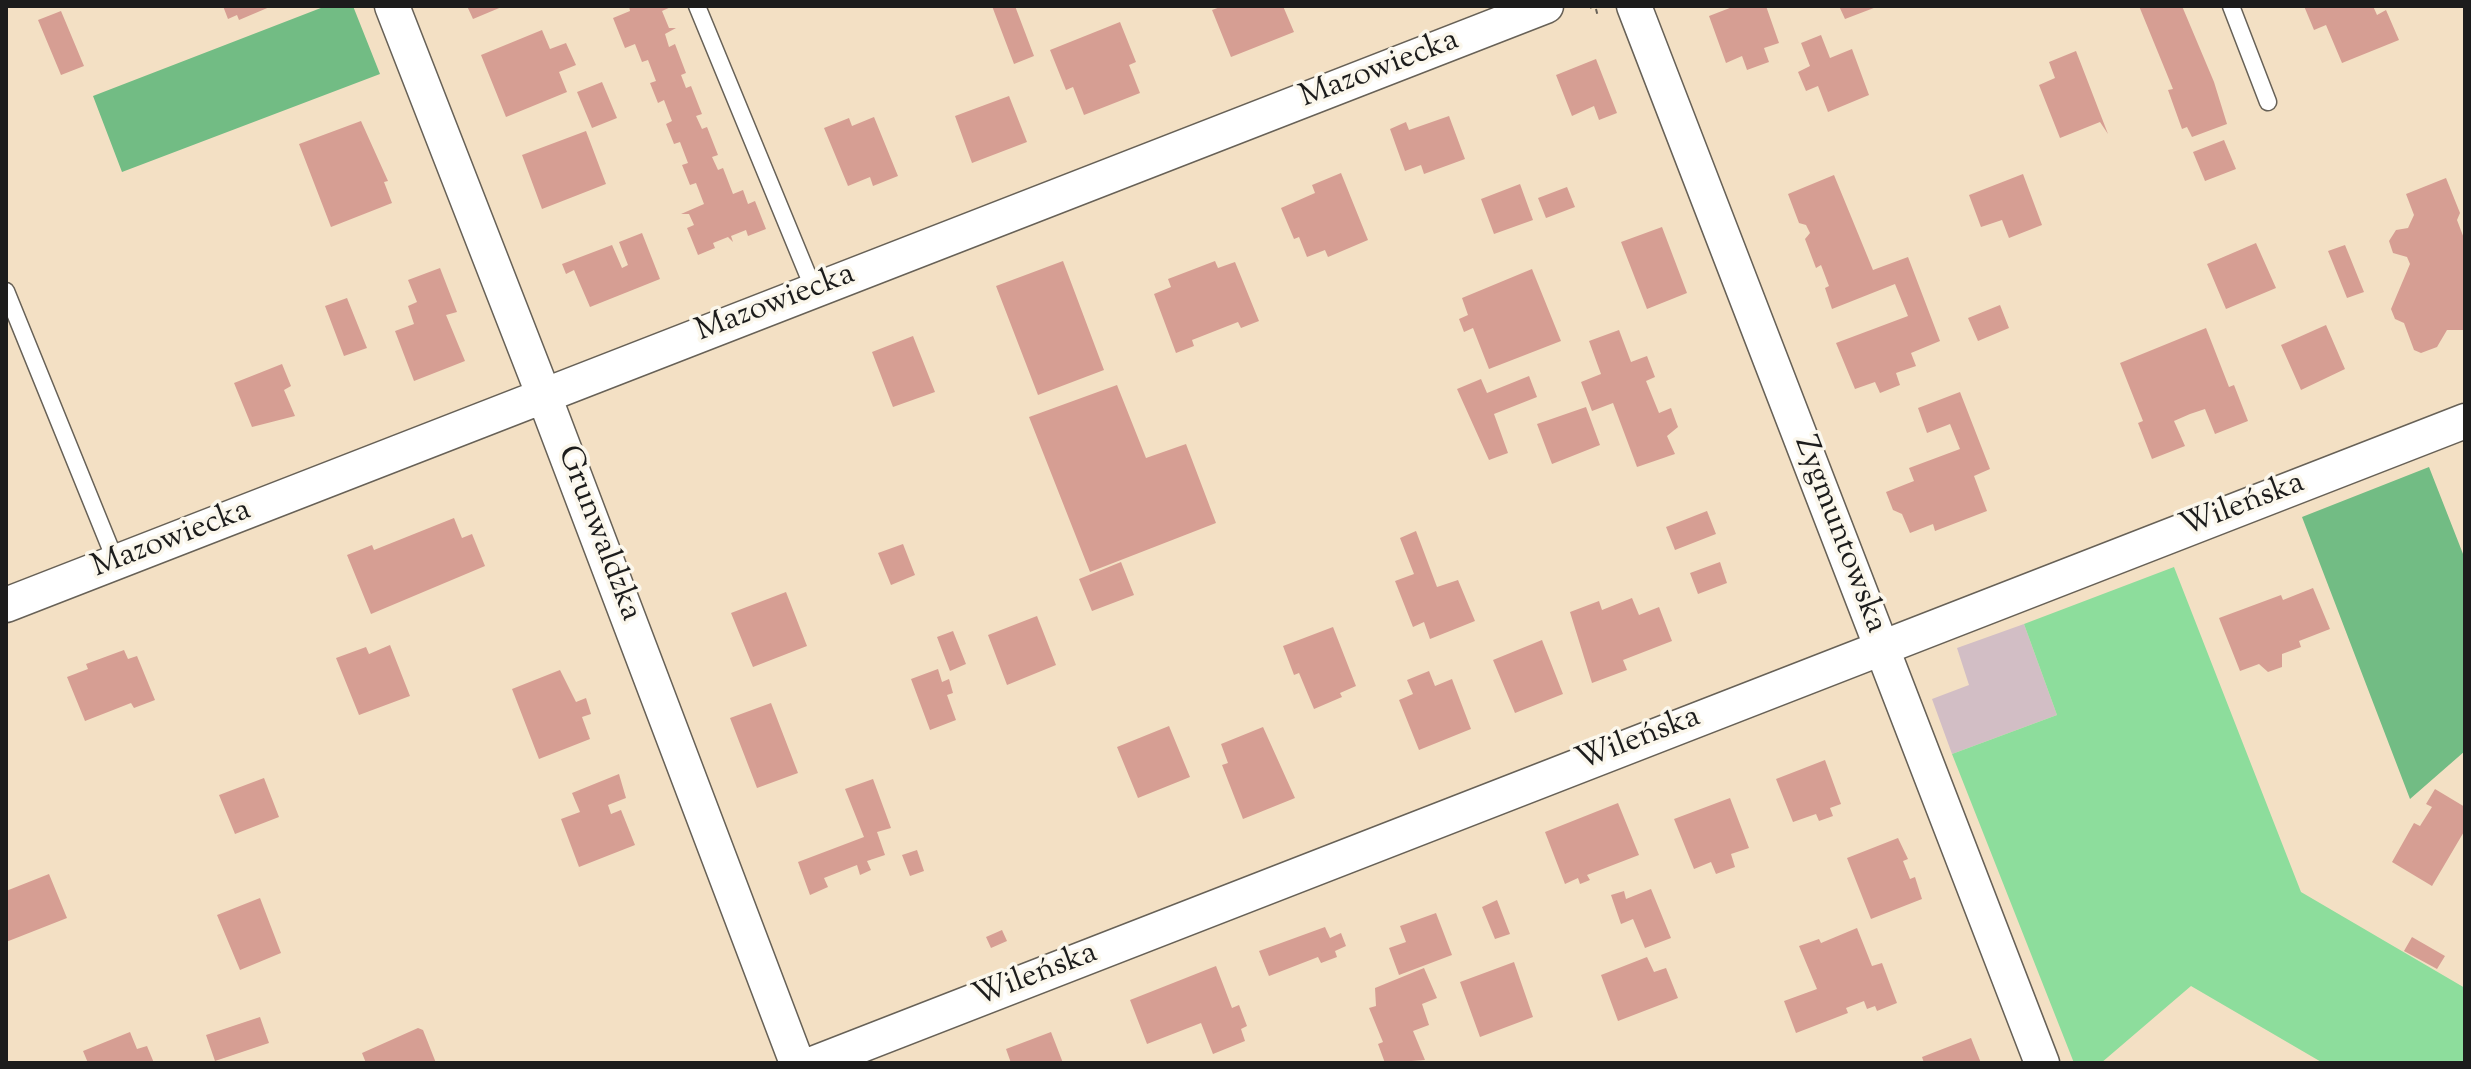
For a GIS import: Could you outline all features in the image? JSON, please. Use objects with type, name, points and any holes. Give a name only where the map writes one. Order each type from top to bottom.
[{"type":"street","name":"Grunwaldzka","points":[[392,6],[797,1063]]},
{"type":"street","name":"Mazowiecka","points":[[6,605],[1546,6]]},
{"type":"street","name":"Zygmuntowska","points":[[1622,10],[1881,646],[2042,1063]]},
{"type":"street","name":"Wileńska","points":[[815,1063],[2465,421]]},
{"type":"lane","points":[[697,6],[814,290]]},
{"type":"lane","points":[[2231,6],[2268,102]]},
{"type":"lane","points":[[6,291],[116,562]]},
{"type":"path","points":[[1592,6],[1594,12],[1622,10]]},
{"type":"shaded area","points":[[2024,624],[2057,715],[1952,754],[1932,699],[1969,685],[1957,648]]},
{"type":"green space","points":[[326,6],[353,6],[380,74],[122,172],[93,96]]},
{"type":"green space","points":[[2429,467],[2465,559],[2465,751],[2410,799],[2302,517]]},
{"type":"green space","points":[[2174,567],[2301,892],[2465,988],[2465,1063],[2323,1063],[2191,986],[2101,1063],[2074,1063],[1952,754],[2057,715],[2024,624]]},
{"type":"building","points":[[223,6],[272,6],[239,20],[237,15],[228,19]]},
{"type":"building","points":[[467,6],[504,6],[473,19]]},
{"type":"building","points":[[629,6],[673,6],[662,11],[669,28],[676,28],[665,34],[669,47],[675,44],[686,73],[681,75],[686,88],[691,86],[702,114],[696,116],[702,129],[707,127],[718,155],[712,157],[718,170],[723,168],[733,194],[743,190],[748,204],[755,201],[766,229],[748,236],[746,230],[731,236],[733,242],[728,237],[713,243],[715,248],[698,255],[687,228],[694,225],[689,214],[681,214],[704,204],[696,183],[690,185],[682,165],[688,163],[680,142],[674,144],[666,124],[672,121],[664,100],[658,103],[650,83],[656,81],[648,60],[642,62],[635,44],[625,48],[613,18],[630,11]]},
{"type":"building","points":[[992,6],[1015,6],[1034,56],[1014,64]]},
{"type":"building","points":[[1223,6],[1283,6],[1294,32],[1231,57],[1212,10]]},
{"type":"building","points":[[1735,6],[1766,6],[1779,43],[1764,48],[1769,62],[1747,70],[1742,56],[1726,63],[1709,16]]},
{"type":"building","points":[[1839,6],[1879,6],[1845,19]]},
{"type":"building","points":[[2139,6],[2182,6],[2214,82],[2227,124],[2192,137],[2187,127],[2182,129],[2168,90],[2173,89]]},
{"type":"building","points":[[2304,6],[2373,6],[2377,15],[2386,10],[2399,40],[2342,63],[2326,25],[2314,30]]},
{"type":"building","points":[[61,11],[84,66],[61,75],[38,20]]},
{"type":"building","points":[[1120,22],[1136,62],[1129,65],[1140,93],[1084,115],[1073,87],[1066,90],[1050,50]]},
{"type":"building","points":[[542,30],[550,49],[566,43],[576,65],[559,72],[567,92],[506,117],[481,55]]},
{"type":"building","points":[[1821,35],[1830,58],[1852,49],[1869,95],[1828,112],[1818,86],[1806,91],[1798,72],[1810,66],[1801,43]]},
{"type":"building","points":[[2076,51],[2108,134],[2100,122],[2060,138],[2039,85],[2055,78],[2049,62]]},
{"type":"building","points":[[1596,59],[1617,113],[1599,120],[1594,106],[1572,116],[1556,75]]},
{"type":"building","points":[[602,82],[617,118],[592,128],[577,92]]},
{"type":"building","points":[[1009,96],[1027,142],[972,163],[955,116]]},
{"type":"building","points":[[1449,116],[1465,159],[1424,174],[1421,165],[1405,171],[1390,129],[1406,122],[1409,130]]},
{"type":"building","points":[[874,117],[898,176],[873,186],[870,177],[848,186],[824,128],[849,118],[852,126]]},
{"type":"building","points":[[361,121],[388,181],[384,182],[392,203],[331,227],[299,144]]},
{"type":"building","points":[[586,131],[606,184],[542,209],[522,155]]},
{"type":"building","points":[[2224,140],[2236,169],[2205,181],[2193,152]]},
{"type":"building","points":[[1341,173],[1368,240],[1328,257],[1325,250],[1307,257],[1299,237],[1294,239],[1281,208],[1315,193],[1312,185]]},
{"type":"building","points":[[2023,174],[2042,225],[2009,238],[2002,220],[1981,227],[1969,195]]},
{"type":"building","points":[[1834,175],[1873,270],[1908,257],[1940,341],[1911,353],[1916,366],[1896,373],[1900,385],[1880,393],[1875,382],[1855,389],[1836,343],[1908,316],[1895,284],[1832,309],[1825,288],[1829,286],[1821,265],[1816,268],[1805,239],[1810,233],[1806,225],[1799,223],[1788,194]]},
{"type":"building","points":[[2446,178],[2460,213],[2457,220],[2465,241],[2465,330],[2447,330],[2437,347],[2421,353],[2414,350],[2404,323],[2395,319],[2391,309],[2410,264],[2407,257],[2393,253],[2389,241],[2396,230],[2408,228],[2414,215],[2406,194]]},
{"type":"building","points":[[1520,184],[1533,220],[1494,234],[1481,199]]},
{"type":"building","points":[[1567,187],[1575,207],[1546,218],[1538,198]]},
{"type":"building","points":[[1662,227],[1687,293],[1647,309],[1621,242]]},
{"type":"building","points":[[642,233],[660,279],[590,307],[574,270],[566,274],[562,264],[612,245],[622,268],[628,265],[619,242]]},
{"type":"building","points":[[2256,243],[2276,288],[2226,309],[2207,264]]},
{"type":"building","points":[[2345,245],[2364,292],[2347,298],[2328,251]]},
{"type":"building","points":[[1063,261],[1104,370],[1038,395],[996,286]]},
{"type":"building","points":[[1215,261],[1218,268],[1235,262],[1259,321],[1241,328],[1238,322],[1192,340],[1194,346],[1176,353],[1154,294],[1171,287],[1168,279]]},
{"type":"building","points":[[440,268],[457,312],[446,315],[465,361],[414,381],[395,331],[414,324],[408,306],[417,302],[408,280]]},
{"type":"building","points":[[1532,269],[1561,341],[1489,369],[1473,328],[1464,332],[1459,319],[1468,315],[1462,298]]},
{"type":"building","points":[[347,298],[367,348],[344,356],[325,306]]},
{"type":"building","points":[[2000,305],[2009,328],[1978,341],[1968,318]]},
{"type":"building","points":[[2326,325],[2345,369],[2301,390],[2281,345]]},
{"type":"building","points":[[2206,328],[2229,387],[2234,385],[2248,421],[2215,434],[2205,409],[2190,414],[2174,421],[2185,446],[2152,459],[2138,423],[2143,421],[2120,363]]},
{"type":"building","points":[[1619,330],[1631,362],[1647,356],[1655,377],[1646,381],[1659,413],[1671,408],[1678,427],[1667,436],[1675,454],[1637,467],[1613,403],[1592,411],[1581,382],[1601,374],[1589,341]]},
{"type":"building","points":[[913,336],[935,392],[893,407],[872,352]]},
{"type":"building","points":[[282,364],[291,386],[284,390],[295,416],[252,427],[234,383]]},
{"type":"building","points":[[1529,376],[1537,397],[1494,414],[1508,453],[1489,460],[1457,389],[1481,379],[1487,393]]},
{"type":"building","points":[[1117,385],[1146,458],[1186,444],[1216,523],[1090,572],[1029,417]]},
{"type":"building","points":[[1960,392],[1990,469],[1974,476],[1987,511],[1935,531],[1933,524],[1910,533],[1902,514],[1893,510],[1886,492],[1914,481],[1909,468],[1960,449],[1950,424],[1927,433],[1918,408]]},
{"type":"building","points":[[1586,407],[1600,445],[1552,464],[1537,424]]},
{"type":"building","points":[[1707,511],[1716,534],[1675,550],[1666,527]]},
{"type":"building","points":[[454,518],[462,538],[472,534],[485,566],[371,614],[347,555],[372,545],[374,550]]},
{"type":"building","points":[[1416,531],[1437,587],[1458,580],[1475,621],[1430,639],[1424,622],[1413,627],[1395,581],[1414,574],[1400,538]]},
{"type":"building","points":[[903,544],[915,575],[891,585],[878,553]]},
{"type":"building","points":[[1121,562],[1134,595],[1092,611],[1079,579]]},
{"type":"building","points":[[1720,562],[1727,583],[1698,594],[1690,573]]},
{"type":"building","points":[[2313,588],[2330,629],[2299,641],[2301,647],[2282,654],[2282,667],[2268,672],[2259,664],[2240,671],[2219,618],[2281,595],[2283,600]]},
{"type":"building","points":[[786,592],[807,646],[753,667],[731,613]]},
{"type":"building","points":[[1632,598],[1639,615],[1659,607],[1672,641],[1623,660],[1627,670],[1592,683],[1570,612],[1599,601],[1602,610]]},
{"type":"building","points":[[1037,616],[1056,665],[1007,685],[988,635]]},
{"type":"building","points":[[1333,627],[1356,686],[1340,693],[1342,697],[1314,709],[1299,673],[1294,675],[1283,646]]},
{"type":"building","points":[[953,631],[966,664],[950,671],[937,637]]},
{"type":"building","points":[[1542,640],[1563,694],[1515,713],[1493,660]]},
{"type":"building","points":[[390,645],[410,696],[359,715],[336,658],[366,647],[369,654]]},
{"type":"building","points":[[124,650],[128,659],[137,656],[155,700],[134,708],[131,703],[85,721],[67,677],[88,669],[86,664]]},
{"type":"building","points":[[938,669],[942,682],[949,679],[953,693],[947,695],[956,720],[930,730],[911,679]]},
{"type":"building","points":[[560,670],[576,702],[586,698],[591,714],[582,717],[590,739],[539,759],[512,689]]},
{"type":"building","points":[[1429,671],[1435,686],[1452,679],[1471,729],[1419,750],[1399,700],[1413,694],[1407,680]]},
{"type":"building","points":[[771,703],[798,773],[757,788],[730,718]]},
{"type":"building","points":[[1169,726],[1190,777],[1138,798],[1117,747]]},
{"type":"building","points":[[1263,727],[1295,798],[1243,819],[1222,765],[1228,763],[1221,744]]},
{"type":"building","points":[[1825,760],[1841,804],[1830,808],[1833,816],[1819,821],[1816,814],[1793,822],[1776,779]]},
{"type":"building","points":[[619,774],[626,798],[608,805],[611,814],[621,810],[635,845],[579,867],[561,819],[580,812],[572,793]]},
{"type":"building","points":[[264,778],[279,817],[235,834],[219,795]]},
{"type":"building","points":[[873,779],[891,828],[877,832],[885,855],[867,861],[871,870],[860,875],[857,865],[824,878],[828,887],[810,895],[798,862],[864,837],[845,789]]},
{"type":"building","points":[[2435,789],[2465,807],[2465,830],[2432,886],[2392,862],[2414,823],[2420,826],[2432,807],[2426,804]]},
{"type":"building","points":[[1730,798],[1749,848],[1731,854],[1735,867],[1716,874],[1711,862],[1694,869],[1674,819]]},
{"type":"building","points":[[1618,803],[1639,855],[1587,875],[1590,880],[1580,884],[1578,878],[1565,884],[1545,832]]},
{"type":"building","points":[[1898,838],[1908,859],[1903,861],[1910,879],[1915,877],[1922,899],[1871,919],[1847,858]]},
{"type":"building","points":[[917,850],[924,871],[910,876],[902,855]]},
{"type":"building","points":[[49,874],[67,918],[6,942],[6,891]]},
{"type":"building","points":[[1651,889],[1671,938],[1645,948],[1633,919],[1621,924],[1611,895],[1624,891],[1626,899]]},
{"type":"building","points":[[260,898],[281,953],[240,970],[217,915]]},
{"type":"building","points":[[1497,900],[1510,934],[1495,939],[1482,907]]},
{"type":"building","points":[[1436,913],[1452,955],[1399,975],[1389,948],[1406,942],[1400,926]]},
{"type":"building","points":[[1325,927],[1330,938],[1341,933],[1346,946],[1335,951],[1337,957],[1321,963],[1318,957],[1269,976],[1259,951]]},
{"type":"building","points":[[1857,928],[1872,966],[1882,963],[1897,1003],[1877,1011],[1875,1006],[1867,1009],[1864,1001],[1846,1008],[1848,1013],[1796,1033],[1784,1001],[1817,989],[1799,946],[1819,939],[1821,943]]},
{"type":"building","points":[[1002,930],[1007,941],[991,948],[986,937]]},
{"type":"building","points":[[2412,937],[2445,956],[2437,969],[2404,951]]},
{"type":"building","points":[[1647,957],[1654,972],[1666,968],[1678,998],[1618,1021],[1601,975]]},
{"type":"building","points":[[1514,962],[1533,1017],[1480,1037],[1460,982]]},
{"type":"building","points":[[1216,966],[1232,1008],[1239,1005],[1247,1026],[1241,1029],[1245,1041],[1213,1054],[1201,1023],[1147,1044],[1130,1000]]},
{"type":"building","points":[[1424,968],[1437,998],[1422,1004],[1429,1025],[1413,1031],[1425,1060],[1385,1063],[1378,1044],[1383,1042],[1369,1008],[1376,1006],[1375,988]]},
{"type":"building","points":[[260,1017],[269,1043],[215,1061],[206,1035]]},
{"type":"building","points":[[418,1028],[423,1030],[436,1063],[366,1063],[362,1053]]},
{"type":"building","points":[[130,1032],[137,1049],[147,1046],[154,1063],[88,1063],[83,1051]]},
{"type":"building","points":[[1051,1032],[1063,1063],[1011,1063],[1006,1049]]},
{"type":"building","points":[[1971,1038],[1981,1063],[1924,1063],[1922,1057]]}]
